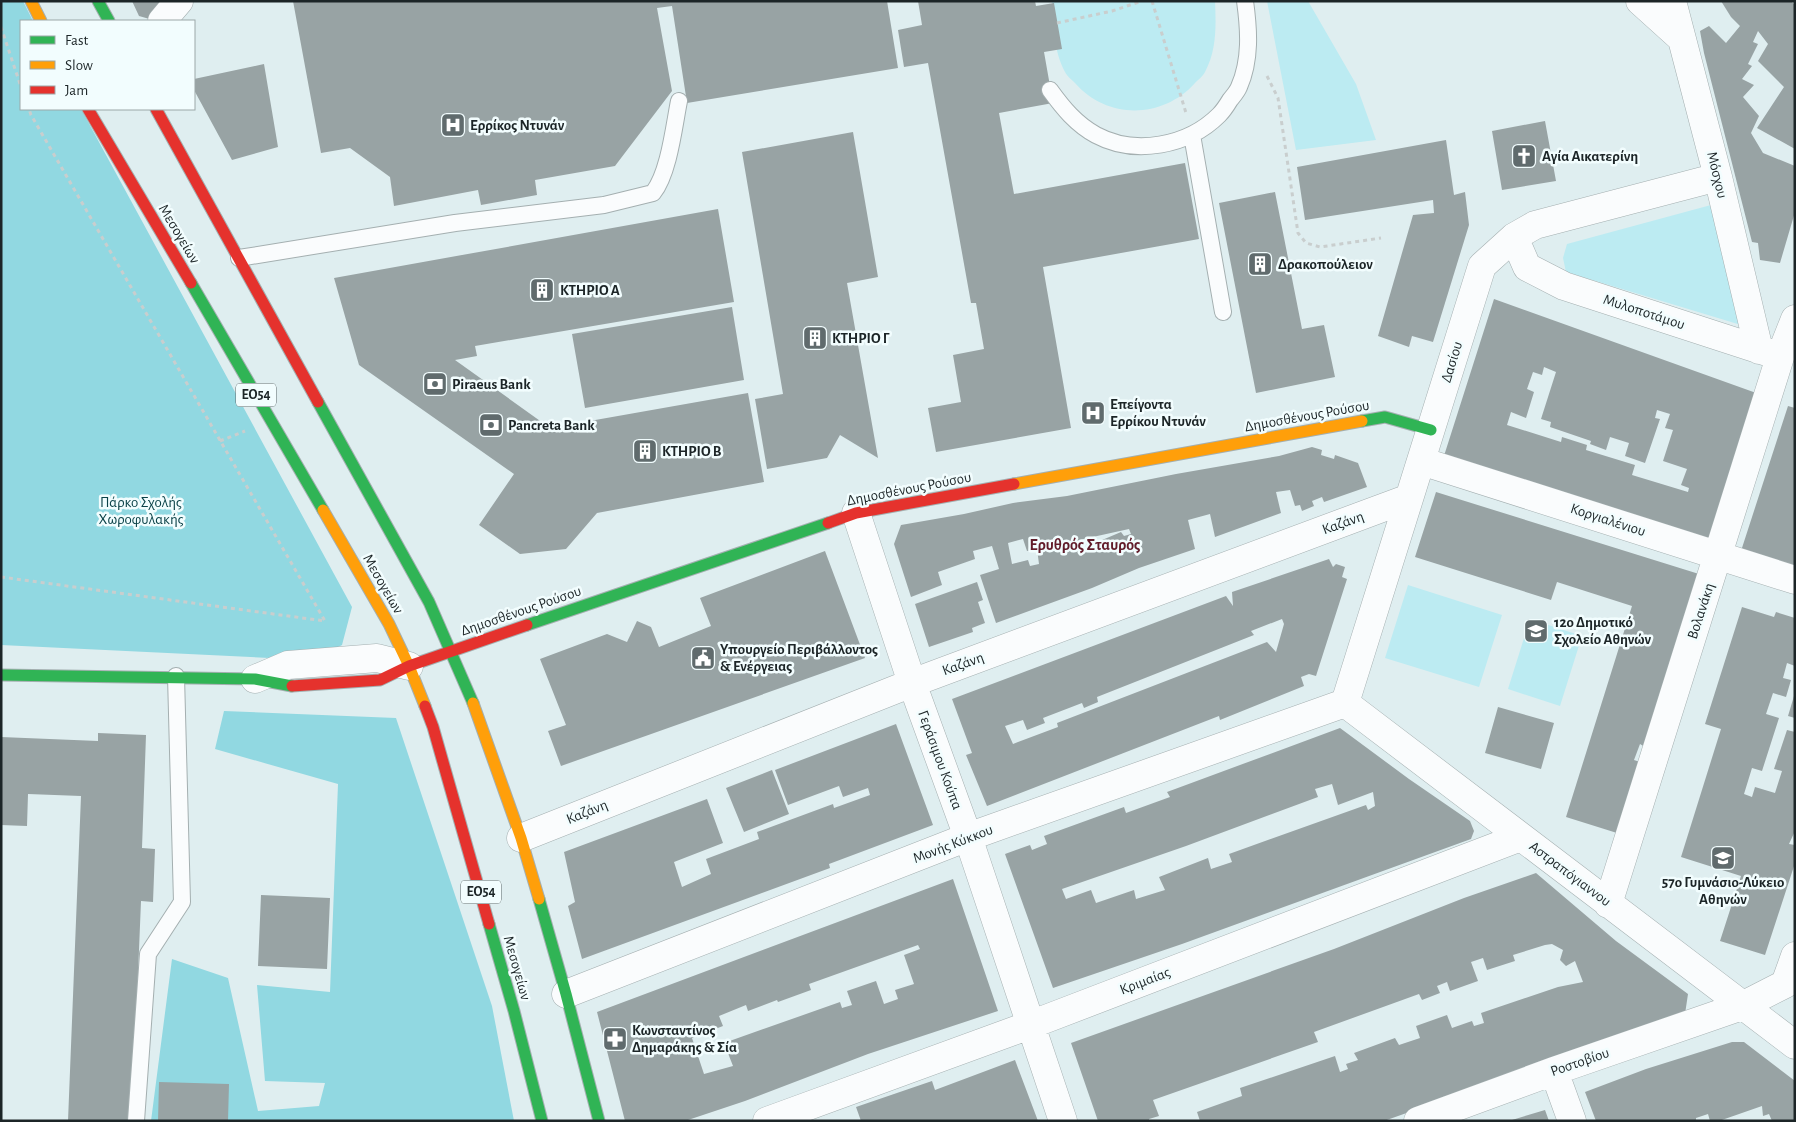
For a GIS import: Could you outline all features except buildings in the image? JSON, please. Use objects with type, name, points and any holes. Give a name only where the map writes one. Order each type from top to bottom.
[{"type":"main road","points":[[31,1],[40,20]]},
{"type":"main road","points":[[98,1],[108,20]]},
{"type":"main road","name":"Μεσογείων","points":[[89,110],[389,624],[409,666],[434,727],[514,1011],[542,1121]]},
{"type":"main road","name":"Μεσογείων","points":[[157,110],[429,602],[451,651],[521,838],[566,994],[599,1121]]},
{"type":"main road","name":"Δημοσθένους Ρούσου","points":[[409,666],[856,513],[1385,417],[1431,430]]},
{"type":"main road","points":[[1,675],[176,676],[255,679]]},
{"type":"street","points":[[163,20],[179,1]]},
{"type":"street","points":[[1640,1],[1681,38]]},
{"type":"street","name":"Μόσχου","points":[[1672,1],[1718,177],[1778,356]]},
{"type":"street","name":"Δασίου","points":[[1345,703],[1482,266],[1514,237],[1535,225],[1718,177]]},
{"type":"street","name":"Μυλοποτάμου","points":[[1514,237],[1528,267],[1564,286],[1778,356]]},
{"type":"street","name":"Βολανάκη","points":[[1608,904],[1718,555],[1778,356],[1795,319]]},
{"type":"street","name":"Κοργιαλένιου","points":[[1421,461],[1795,580]]},
{"type":"street","name":"Καζάνη","points":[[521,838],[912,683],[1409,498]]},
{"type":"street","name":"Γεράσιμου Κούπα","points":[[856,513],[912,683],[968,837],[1063,1121]]},
{"type":"street","points":[[255,679],[288,665],[308,663],[377,658],[409,666]]},
{"type":"street","name":"Αστραπόγιαννου","points":[[1345,703],[1795,1045]]},
{"type":"street","name":"Μονής Κύκκου","points":[[566,994],[968,837],[1345,703]]},
{"type":"street","name":"Κριμαίας","points":[[768,1121],[1030,1025],[1520,837]]},
{"type":"street","name":"Ροστοβίου","points":[[1418,1121],[1554,1071],[1742,1006],[1785,984],[1795,956]]},
{"type":"street","points":[[1554,1071],[1572,1121]]},
{"type":"lane","points":[[1050,90],[1069,116],[1096,135],[1128,145],[1161,146],[1192,135],[1219,115],[1238,88],[1248,56],[1248,22],[1245,1]]},
{"type":"lane","points":[[239,258],[455,224],[604,205],[653,193],[658,187],[667,159],[679,101]]},
{"type":"lane","points":[[1192,135],[1223,312]]},
{"type":"lane","points":[[136,1121],[148,954],[182,902],[176,676]]},
{"type":"path","points":[[1057,23],[1112,11],[1142,1]]},
{"type":"path","points":[[1152,1],[1192,135]]},
{"type":"path","points":[[1,27],[20,83]]},
{"type":"path","points":[[1248,56],[1265,72],[1278,98],[1298,233],[1306,243],[1320,247],[1381,238]]},
{"type":"path","points":[[1,577],[325,621],[30,110]]},
{"type":"shaded area","points":[[1052,1],[1215,1],[1215,37],[1209,64],[1199,79],[1182,95],[1167,103],[1151,109],[1135,110],[1119,109],[1103,104],[1088,95],[1070,78],[1061,64],[1056,46]]},
{"type":"shaded area","points":[[1267,1],[1308,1],[1356,84],[1376,140],[1296,150]]},
{"type":"shaded area","points":[[1711,205],[1741,325],[1566,272],[1563,258],[1567,244]]},
{"type":"shaded area","points":[[1408,585],[1502,615],[1479,687],[1385,658]]},
{"type":"shaded area","points":[[1530,619],[1582,636],[1560,706],[1508,689]]},
{"type":"green space","name":"Πάρκο Σχολής Χωροφυλακής","points":[[1,1],[23,1],[32,20],[20,20],[20,110],[82,110],[352,607],[342,645],[312,660],[1,645]]},
{"type":"green space","points":[[224,711],[396,718],[492,1006],[514,1121],[151,1121],[172,959],[228,978],[258,1111],[319,1106],[325,1083],[265,1081],[257,985],[330,992],[338,784],[215,749]]},
{"type":"traffic: fast","points":[[98,1],[108,20]]},
{"type":"traffic: fast","points":[[191,283],[323,510]]},
{"type":"traffic: fast","points":[[318,402],[429,602],[473,703]]},
{"type":"traffic: fast","points":[[1362,421],[1385,417],[1431,430]]},
{"type":"traffic: fast","points":[[527,625],[828,523]]},
{"type":"traffic: fast","points":[[1,675],[255,679],[292,686]]},
{"type":"traffic: fast","points":[[539,899],[599,1121]]},
{"type":"traffic: fast","points":[[489,924],[514,1011],[542,1121]]},
{"type":"traffic: slow","points":[[31,1],[40,20]]},
{"type":"traffic: slow","points":[[1014,484],[1362,421]]},
{"type":"traffic: slow","points":[[323,510],[389,624],[425,706]]},
{"type":"traffic: slow","points":[[473,703],[521,838],[539,899]]},
{"type":"traffic: jam","points":[[89,110],[191,283]]},
{"type":"traffic: jam","points":[[157,110],[318,402]]},
{"type":"traffic: jam","points":[[828,523],[856,513],[1014,484]]},
{"type":"traffic: jam","points":[[292,686],[380,680],[409,666],[527,625]]},
{"type":"traffic: jam","points":[[425,706],[433,727],[489,924]]},
{"type":"place","name":"Ερρίκος Ντυνάν","points":[[453,125]]},
{"type":"place","name":"Αγία Αικατερίνη","points":[[1524,156]]},
{"type":"place","name":"Δρακοπούλειον","points":[[1260,264]]},
{"type":"place","name":"ΚΤΗΡΙΟ Α","points":[[542,290]]},
{"type":"place","name":"ΚΤΗΡΙΟ Γ","points":[[815,338]]},
{"type":"place","name":"Piraeus Bank","points":[[435,384]]},
{"type":"place","name":"Επείγοντα Ερρίκου Ντυνάν","points":[[1093,413]]},
{"type":"place","name":"Pancreta Bank","points":[[491,425]]},
{"type":"place","name":"ΚΤΗΡΙΟ Β","points":[[645,451]]},
{"type":"place","name":"12ο Δημοτικό Σχολείο Αθηνών","points":[[1536,631]]},
{"type":"place","name":"Υπουργείο Περιβάλλοντος & Ενέργειας","points":[[703,658]]},
{"type":"place","name":"57ο Γυμνάσιο-Λύκειο Αθηνών","points":[[1723,858]]},
{"type":"place","name":"Κωνσταντίνος Δημαράκης & Σία","points":[[615,1039]]},
{"type":"district","name":"Ερυθρός Σταυρός","points":[[1085,545]]}]
